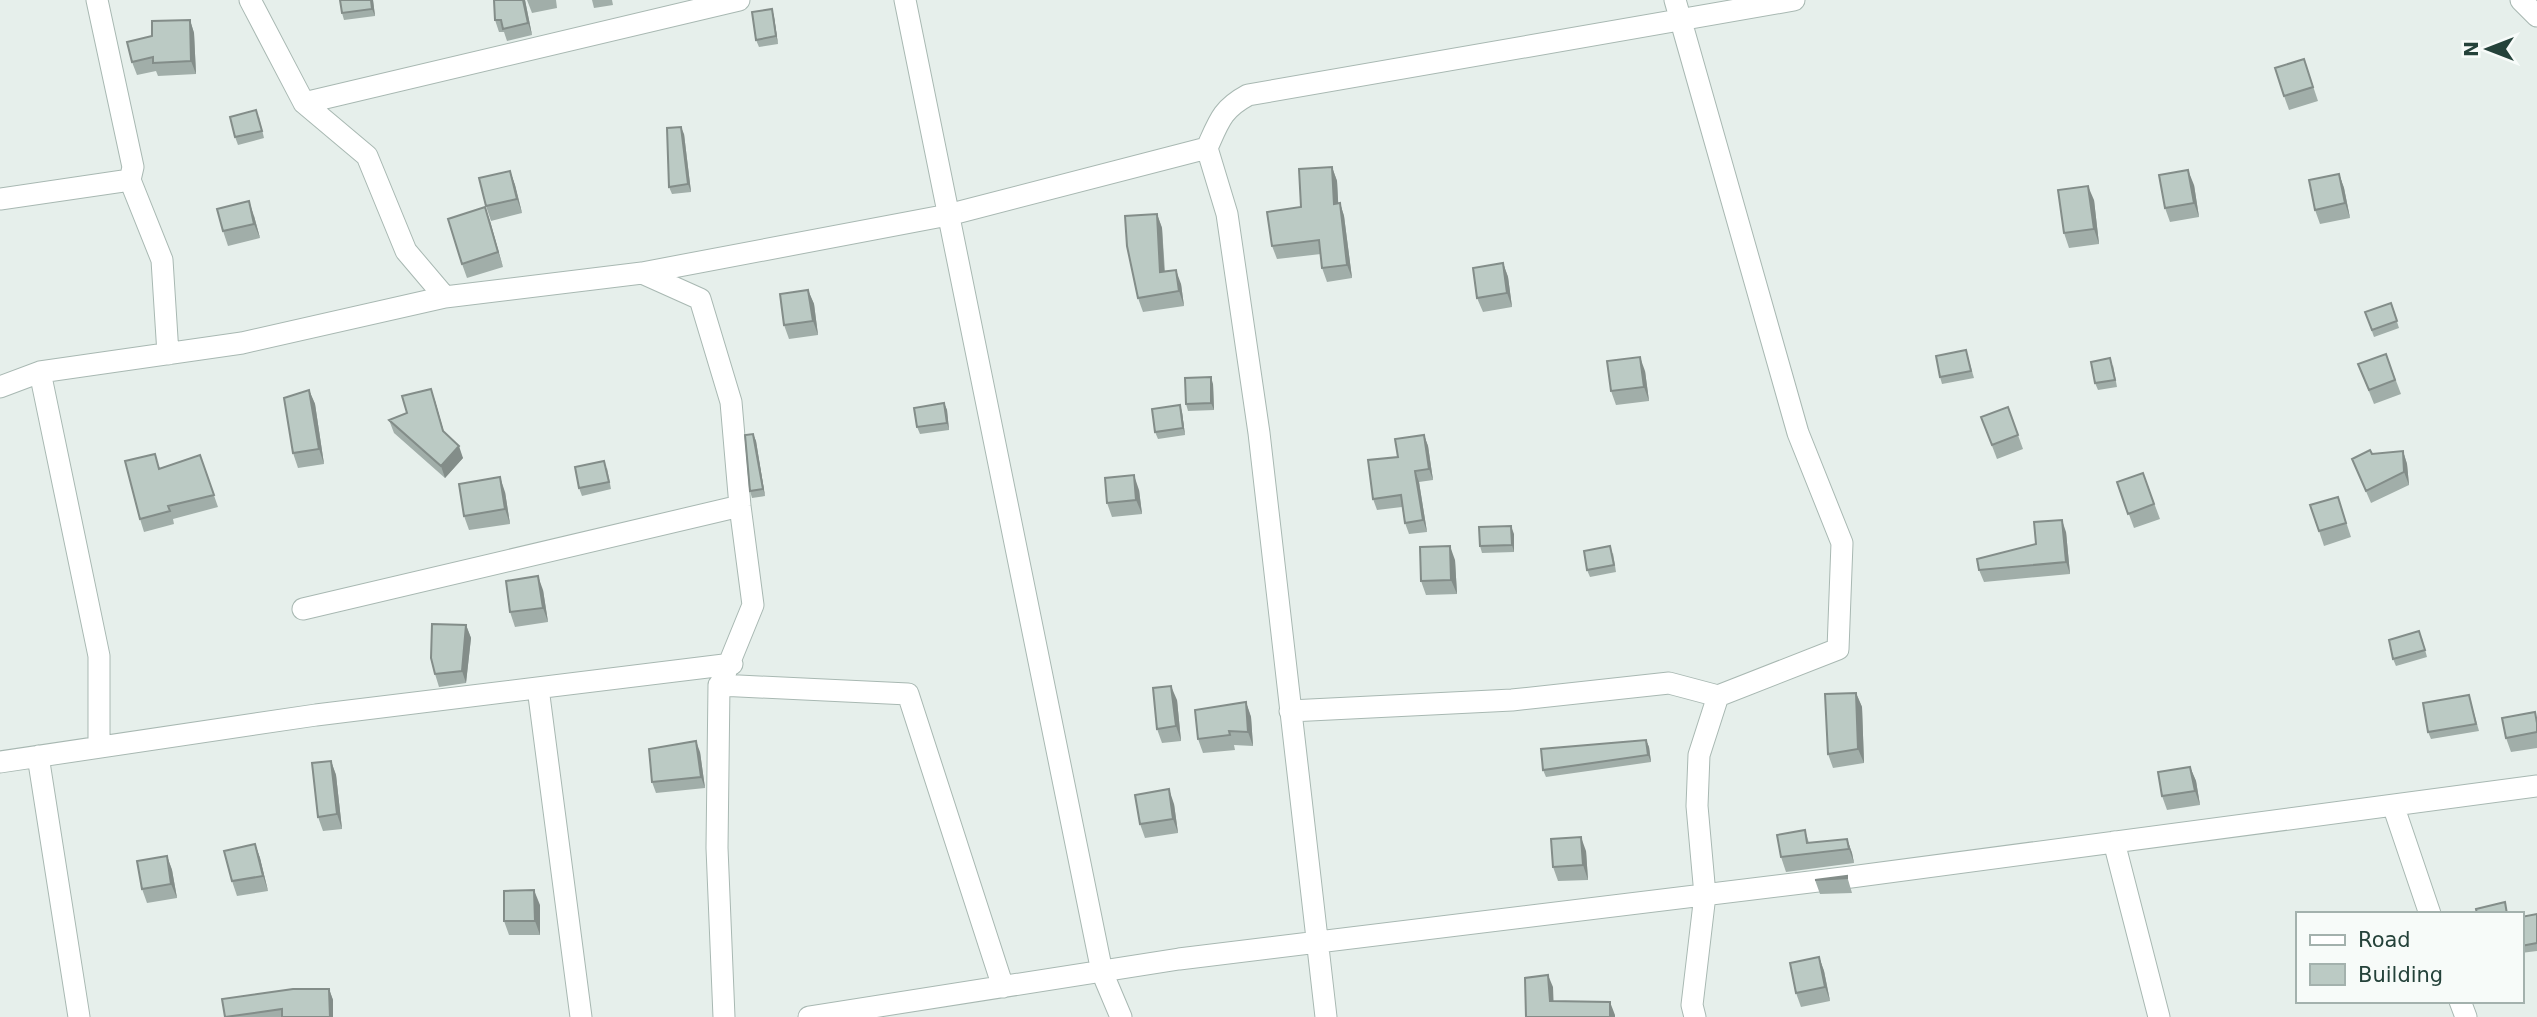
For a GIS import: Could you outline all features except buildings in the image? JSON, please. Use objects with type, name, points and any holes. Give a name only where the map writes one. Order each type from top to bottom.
[{"type":"street","points":[[97,0],[133,167],[130,180],[162,260],[169,354]]},
{"type":"street","points":[[250,0],[304,103],[367,156],[406,251],[445,296]]},
{"type":"street","points":[[304,103],[739,0]]},
{"type":"street","points":[[905,0],[1102,972],[1121,1017]]},
{"type":"street","points":[[1326,1017],[1315,943],[1259,433],[1227,214],[1208,148],[1229,106],[1248,95],[1678,10],[1794,0]]},
{"type":"street","points":[[2521,0],[2537,16]]},
{"type":"street","points":[[1290,711],[1511,700],[1669,683],[1718,696],[1838,649],[1842,543],[1798,433],[1678,10]]},
{"type":"street","points":[[0,387],[40,372],[242,343],[445,296],[642,273],[948,215],[1208,148]]},
{"type":"street","points":[[0,199],[130,180]]},
{"type":"street","points":[[642,273],[700,299],[731,402],[740,506],[753,604],[732,664],[719,685],[717,848],[724,1017]]},
{"type":"street","points":[[40,372],[99,656],[99,747]]},
{"type":"street","points":[[303,609],[740,506]]},
{"type":"street","points":[[0,762],[316,715],[732,664]]},
{"type":"street","points":[[719,685],[908,694],[1003,987]]},
{"type":"street","points":[[538,688],[581,1017]]},
{"type":"street","points":[[1695,1017],[1692,1005],[1705,895],[1696,806],[1699,755],[1718,696]]},
{"type":"street","points":[[38,756],[79,1017]]},
{"type":"street","points":[[809,1017],[922,1008],[1003,987],[1315,943],[2537,786]]},
{"type":"street","points":[[2393,805],[2429,912]]},
{"type":"street","points":[[2114,842],[2159,1017]]}]
